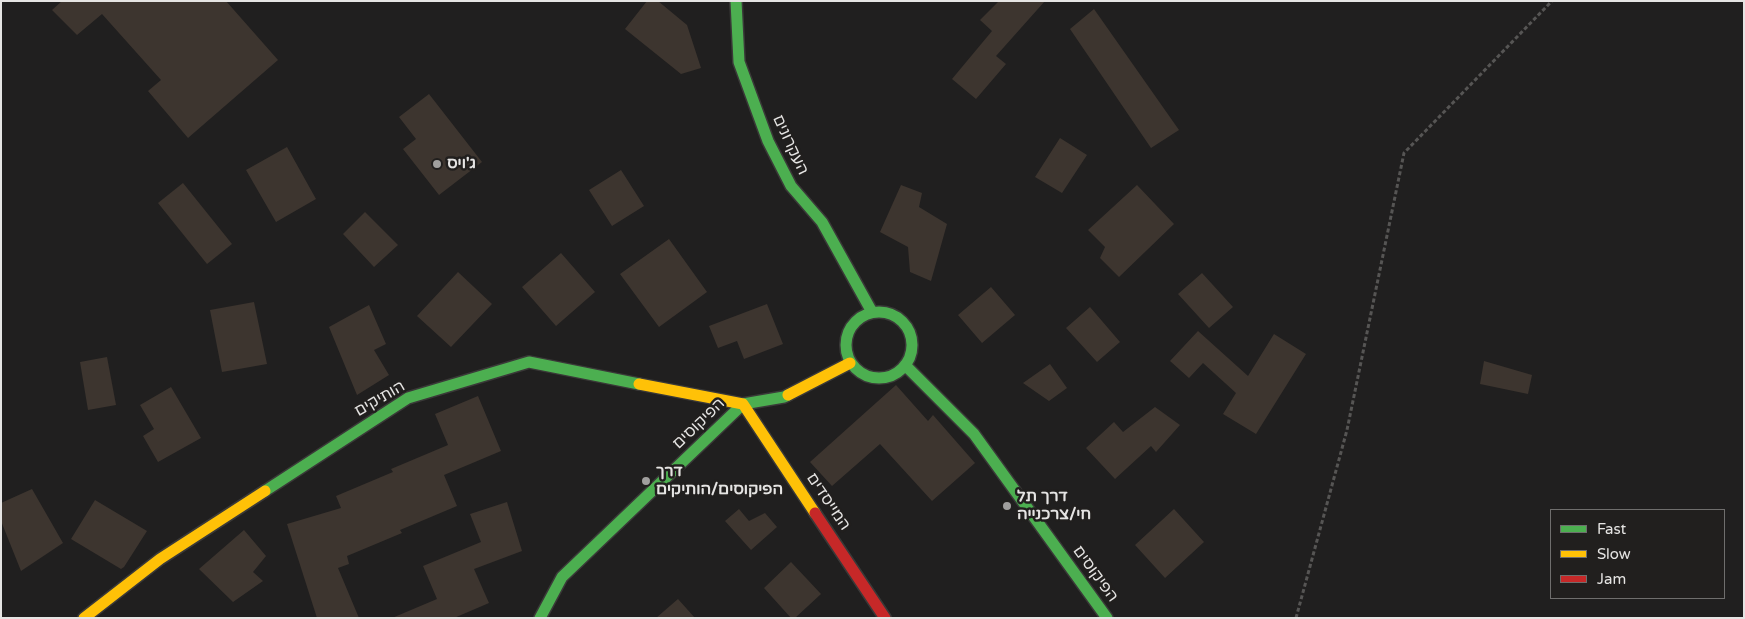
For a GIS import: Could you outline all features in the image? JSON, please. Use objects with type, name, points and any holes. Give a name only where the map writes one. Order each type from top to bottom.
[{"type":"street","name":"העקרונים","points":[[736,1],[739,62],[768,141],[791,186],[822,222],[872,312]]},
{"type":"street","points":[[884,311],[891,313],[901,320],[909,330],[912,346],[910,358],[905,366],[892,376],[874,378],[863,374],[850,363],[846,353],[845,341],[848,329],[861,316],[872,312],[884,311]]},
{"type":"street","name":"הותיקים","points":[[84,618],[160,559],[408,398],[529,362],[743,404]]},
{"type":"street","name":"הפיקוסים","points":[[540,618],[562,577],[620,524],[743,404],[784,397],[850,363]]},
{"type":"street","name":"הפיקוסים","points":[[905,366],[974,434],[1107,618]]},
{"type":"street","name":"המייסדים","points":[[743,404],[885,618]]},
{"type":"path","points":[[1296,618],[1347,430],[1404,153],[1552,1]]},
{"type":"building","points":[[62,1],[226,1],[278,60],[188,138],[148,91],[161,80],[102,14],[77,35],[52,10]]},
{"type":"building","points":[[647,1],[658,1],[687,25],[701,68],[681,74],[625,29]]},
{"type":"building","points":[[999,1],[1045,1],[996,56],[1006,64],[976,99],[952,79],[992,31],[980,20]]},
{"type":"building","points":[[1094,9],[1179,130],[1151,148],[1070,29]]},
{"type":"building","points":[[429,94],[482,162],[439,195],[403,149],[416,139],[399,117]]},
{"type":"building","points":[[1060,138],[1087,155],[1062,193],[1035,177]]},
{"type":"building","points":[[287,147],[316,199],[276,222],[246,170]]},
{"type":"building","points":[[621,170],[644,206],[612,226],[589,190]]},
{"type":"building","points":[[183,183],[232,244],[207,264],[158,203]]},
{"type":"building","points":[[901,185],[922,193],[919,207],[947,224],[931,281],[910,272],[908,247],[880,232]]},
{"type":"building","points":[[1137,185],[1174,224],[1119,277],[1100,258],[1105,247],[1088,230]]},
{"type":"building","points":[[365,212],[398,245],[374,267],[343,234]]},
{"type":"building","points":[[669,239],[707,292],[659,327],[620,274]]},
{"type":"building","points":[[561,253],[595,292],[556,326],[522,287]]},
{"type":"building","points":[[458,272],[492,304],[451,347],[417,316]]},
{"type":"building","points":[[1202,273],[1233,307],[1209,328],[1178,294]]},
{"type":"building","points":[[991,287],[1015,315],[982,343],[958,315]]},
{"type":"building","points":[[254,302],[267,364],[222,372],[210,310]]},
{"type":"building","points":[[767,304],[783,344],[744,359],[737,341],[718,348],[709,326]]},
{"type":"building","points":[[369,305],[386,344],[374,350],[389,375],[357,395],[329,327]]},
{"type":"building","points":[[1090,307],[1120,342],[1097,362],[1066,328]]},
{"type":"building","points":[[1198,331],[1248,376],[1274,334],[1306,354],[1256,434],[1223,414],[1236,393],[1203,363],[1189,378],[1170,361]]},
{"type":"building","points":[[107,357],[116,405],[88,410],[80,362]]},
{"type":"building","points":[[1484,361],[1532,375],[1528,394],[1480,384]]},
{"type":"building","points":[[1050,364],[1067,388],[1049,401],[1023,383]]},
{"type":"building","points":[[896,385],[928,421],[933,415],[975,463],[932,501],[880,444],[832,486],[810,462]]},
{"type":"building","points":[[171,387],[201,438],[158,462],[143,436],[154,429],[140,405]]},
{"type":"building","points":[[478,396],[501,451],[444,475],[457,506],[400,530],[402,533],[347,556],[349,564],[338,568],[359,618],[317,618],[287,524],[341,508],[336,496],[393,472],[391,469],[448,445],[435,414]]},
{"type":"building","points":[[1155,407],[1180,425],[1156,452],[1151,446],[1115,479],[1086,448],[1114,422],[1123,432]]},
{"type":"building","points":[[32,489],[63,543],[21,571],[1,521],[1,503]]},
{"type":"building","points":[[95,500],[147,531],[121,569],[71,539]]},
{"type":"building","points":[[507,502],[522,551],[474,569],[489,603],[454,618],[392,618],[437,599],[423,566],[481,542],[470,514]]},
{"type":"building","points":[[739,509],[749,521],[765,513],[777,527],[751,550],[725,521]]},
{"type":"building","points":[[1174,509],[1204,542],[1165,578],[1135,545]]},
{"type":"building","points":[[244,530],[266,556],[253,572],[263,581],[233,602],[199,569]]},
{"type":"building","points":[[791,562],[821,594],[795,618],[791,618],[764,588]]},
{"type":"building","points":[[678,599],[695,618],[656,618]]},
{"type":"traffic: fast","points":[[736,1],[739,62],[768,141],[791,186],[822,222],[872,312]]},
{"type":"traffic: fast","points":[[873,312],[885,312],[903,321],[910,332],[912,345],[910,358],[903,369],[892,376],[873,378],[860,373],[851,364],[846,351],[846,339],[851,326],[860,317],[873,312]]},
{"type":"traffic: fast","points":[[265,491],[408,398],[529,362],[639,384]]},
{"type":"traffic: fast","points":[[905,365],[974,434],[1107,618]]},
{"type":"traffic: fast","points":[[540,618],[562,577],[743,404],[788,395]]},
{"type":"traffic: slow","points":[[788,395],[850,363]]},
{"type":"traffic: slow","points":[[639,384],[743,404],[815,513]]},
{"type":"traffic: slow","points":[[84,618],[160,559],[265,491]]},
{"type":"traffic: jam","points":[[815,513],[885,618]]},
{"type":"place","name":"ג'ויס","points":[[437,164]]},
{"type":"place","name":"דרך הפיקוסים/הותיקים","points":[[646,481]]},
{"type":"place","name":"דרך תל חי/צרכנייה","points":[[1007,506]]}]
